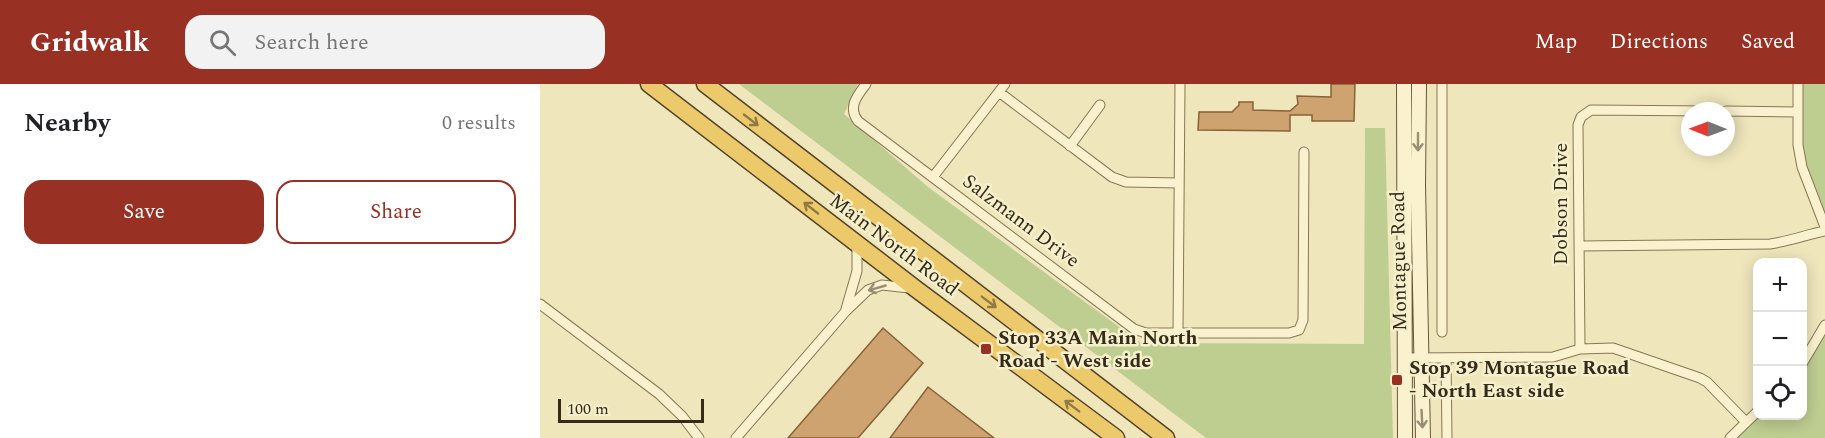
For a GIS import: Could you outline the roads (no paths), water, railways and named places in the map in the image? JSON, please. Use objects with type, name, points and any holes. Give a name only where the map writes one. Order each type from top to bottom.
[{"type":"highway","name":"Main North Road","points":[[649,84],[916,289],[1116,438]]},
{"type":"highway","name":"Main North Road","points":[[705,84],[1166,438]]},
{"type":"main road","points":[[1398,84],[1404,107]]},
{"type":"main road","name":"Montague Road","points":[[1404,84],[1405,438]]},
{"type":"main road","name":"Montague Road","points":[[1419,84],[1420,358],[1423,438]]},
{"type":"street","name":"Salzmann Drive","points":[[866,84],[853,102],[853,112],[858,121],[1137,331],[1146,333],[1289,333],[1299,330],[1303,320],[1304,152]]},
{"type":"street","points":[[1178,333],[1180,84]]},
{"type":"street","points":[[1442,84],[1442,332]]},
{"type":"street","points":[[1579,246],[1770,244],[1790,241],[1825,229],[1802,167],[1798,145],[1798,84]]},
{"type":"street","points":[[933,177],[1002,88],[1070,146],[1112,177],[1126,182],[1179,183]]},
{"type":"street","points":[[1070,146],[1100,105]]},
{"type":"street","name":"Dobson Drive","points":[[1580,348],[1578,126],[1581,117],[1592,110],[1681,111]]},
{"type":"street","points":[[1735,111],[1798,112]]},
{"type":"street","points":[[846,311],[857,271],[857,244]]},
{"type":"street","points":[[736,438],[846,311],[868,290],[892,285],[916,289]]},
{"type":"street","points":[[540,304],[658,394],[682,416],[699,438]]},
{"type":"street","points":[[1807,357],[1825,325]]},
{"type":"street","points":[[1405,358],[1553,357],[1580,348],[1613,348],[1700,378],[1707,382],[1746,422]]},
{"type":"street","points":[[1446,358],[1447,438]]},
{"type":"street","points":[[1730,438],[1753,416]]},
{"type":"place","name":"Stop 33A Main North Road - West side","points":[[986,349]]},
{"type":"place","name":"Stop 39 Montague Road - North East side","points":[[1397,380]]}]
